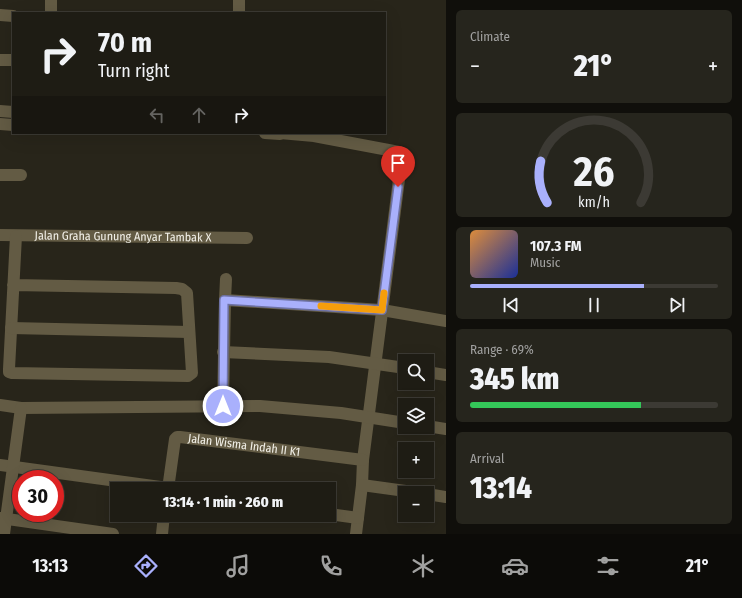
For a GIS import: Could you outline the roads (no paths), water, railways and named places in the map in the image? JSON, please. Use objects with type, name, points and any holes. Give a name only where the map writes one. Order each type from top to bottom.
[{"type":"street","points":[[51,12],[52,0]]},
{"type":"street","points":[[239,0],[239,12]]},
{"type":"street","points":[[0,15],[12,16]]},
{"type":"street","points":[[0,60],[12,60]]},
{"type":"street","points":[[0,111],[12,112]]},
{"type":"street","points":[[0,124],[12,125]]},
{"type":"street","points":[[315,134],[401,153],[402,156],[368,417],[356,534]]},
{"type":"street","points":[[0,174],[21,176]]},
{"type":"street","name":"Jalan Graha Gunung Anyar Tambak X","points":[[0,235],[247,238]]},
{"type":"street","points":[[13,285],[182,289],[187,293],[192,373],[188,376],[9,372],[13,285],[16,236]]},
{"type":"street","points":[[223,406],[224,300],[226,279]]},
{"type":"street","points":[[224,300],[382,310],[446,321]]},
{"type":"street","points":[[11,328],[189,332]]},
{"type":"street","points":[[223,352],[328,357],[398,367]]},
{"type":"street","points":[[434,373],[446,375]]},
{"type":"street","points":[[0,405],[21,408],[260,406],[341,413],[398,422]]},
{"type":"street","points":[[4,534],[3,518],[14,467],[21,408]]},
{"type":"street","points":[[434,427],[446,429]]},
{"type":"street","name":"Jalan Wisma Indah II K1","points":[[171,482],[175,439],[177,437],[363,460]]},
{"type":"street","points":[[0,465],[120,482]]},
{"type":"street","points":[[362,485],[398,490]]},
{"type":"street","points":[[434,495],[446,497]]},
{"type":"street","points":[[336,515],[358,518]]},
{"type":"street","points":[[3,518],[33,528],[113,534]]},
{"type":"street","points":[[162,534],[163,522]]}]
